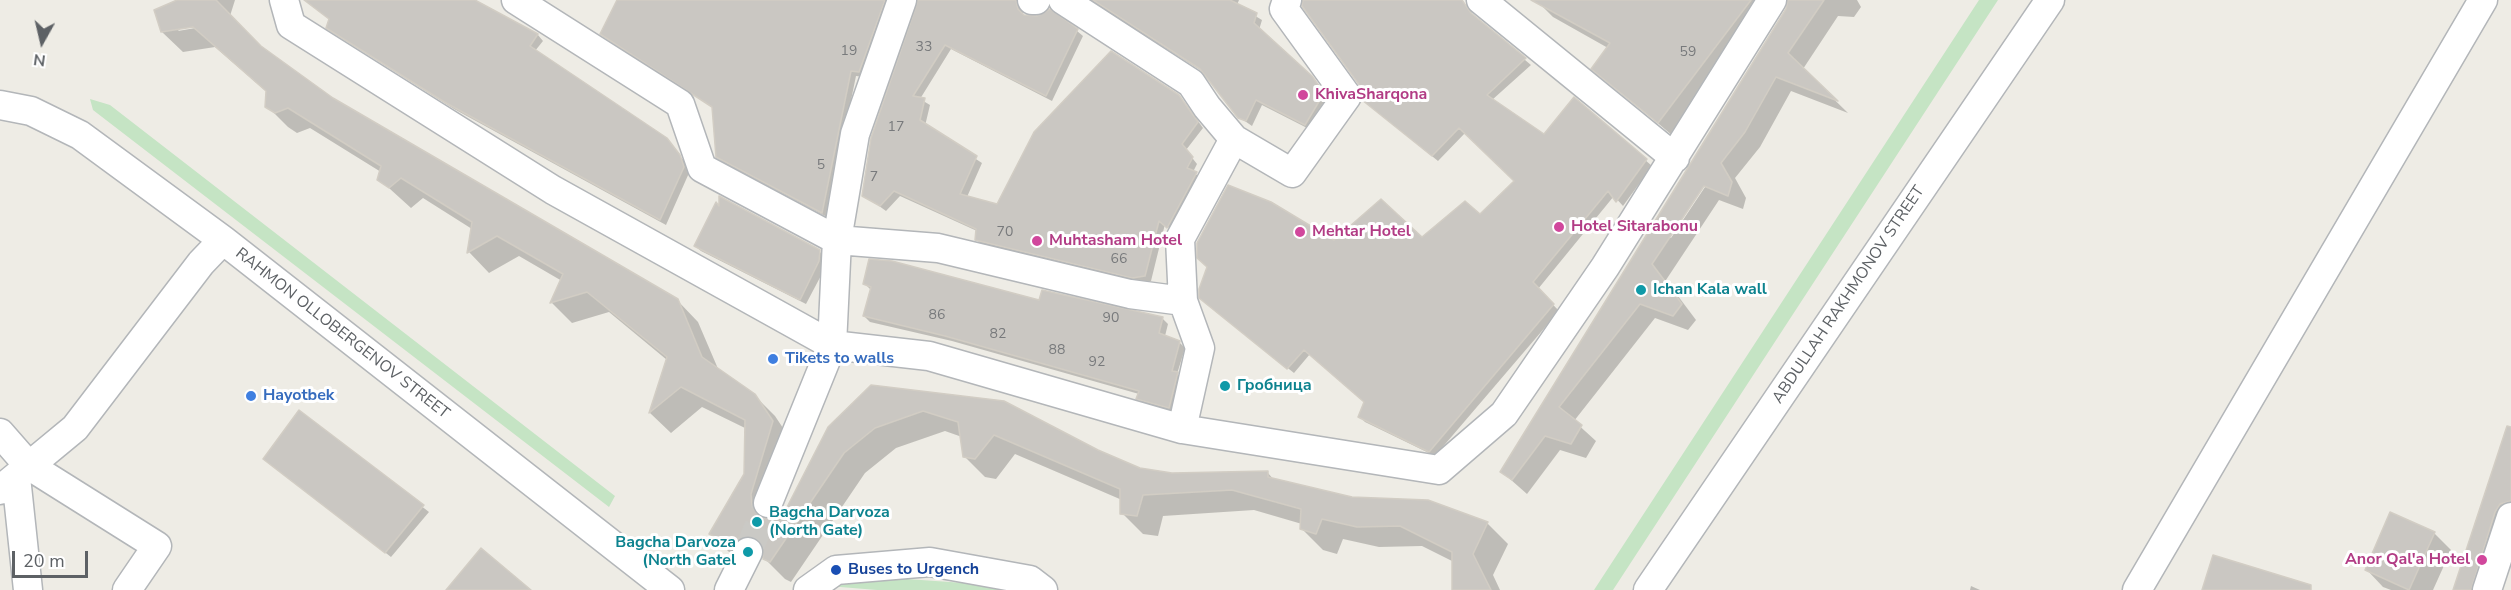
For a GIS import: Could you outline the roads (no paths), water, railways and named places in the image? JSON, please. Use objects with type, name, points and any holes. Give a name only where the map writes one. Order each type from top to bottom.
[{"type":"street","points":[[284,0],[291,26],[553,190],[832,345],[929,356],[1182,429],[1439,470],[1504,414],[1675,158],[1772,0]]},
{"type":"street","points":[[516,0],[680,105],[702,168],[837,240],[938,248],[1130,294],[1183,301]]},
{"type":"street","points":[[768,503],[832,345],[837,240],[855,134],[902,0]]},
{"type":"street","points":[[1063,0],[1191,83],[1207,107],[1234,139],[1292,173],[1347,96],[1284,9],[1287,0]]},
{"type":"street","points":[[1481,0],[1675,158]]},
{"type":"street","name":"ABDULLAH RAKHMONOV STREET","points":[[1648,590],[2050,0]]},
{"type":"street","points":[[2137,590],[2483,0]]},
{"type":"street","name":"RAHMON OLLOBERGENOV STREET","points":[[0,105],[31,111],[80,135],[223,240],[670,590]]},
{"type":"street","points":[[1182,429],[1200,348],[1183,301],[1180,238],[1234,139]]},
{"type":"street","points":[[15,477],[75,428],[201,263],[223,240]]},
{"type":"street","points":[[0,433],[15,477],[28,590]]},
{"type":"street","points":[[15,477],[157,546],[127,590]]},
{"type":"street","points":[[2487,590],[2511,517]]},
{"type":"street","points":[[729,590],[748,552]]},
{"type":"street","points":[[808,590],[836,570],[930,562],[1030,580],[1042,590]]},
{"type":"tunnel","points":[[748,552],[768,503]]},
{"type":"place","name":"KhivaSharqona","points":[[1303,95]]},
{"type":"place","name":"Hotel Sitarabonu","points":[[1559,227]]},
{"type":"place","name":"Mehtar Hotel","points":[[1300,232]]},
{"type":"place","name":"Muhtasham Hotel","points":[[1037,241]]},
{"type":"place","name":"Ichan Kala wall","points":[[1641,290]]},
{"type":"place","name":"Tikets to walls","points":[[773,359]]},
{"type":"place","name":"Гробница","points":[[1225,386]]},
{"type":"place","name":"Hayotbek","points":[[251,396]]},
{"type":"place","name":"Bagcha Darvoza (North Gate)","points":[[757,522]]},
{"type":"place","name":"Bagcha Darvoza (North Gatel","points":[[748,552]]},
{"type":"place","name":"Anor Qal'a Hotel","points":[[2482,560]]},
{"type":"place","name":"Buses to Urgench","points":[[836,570]]}]
